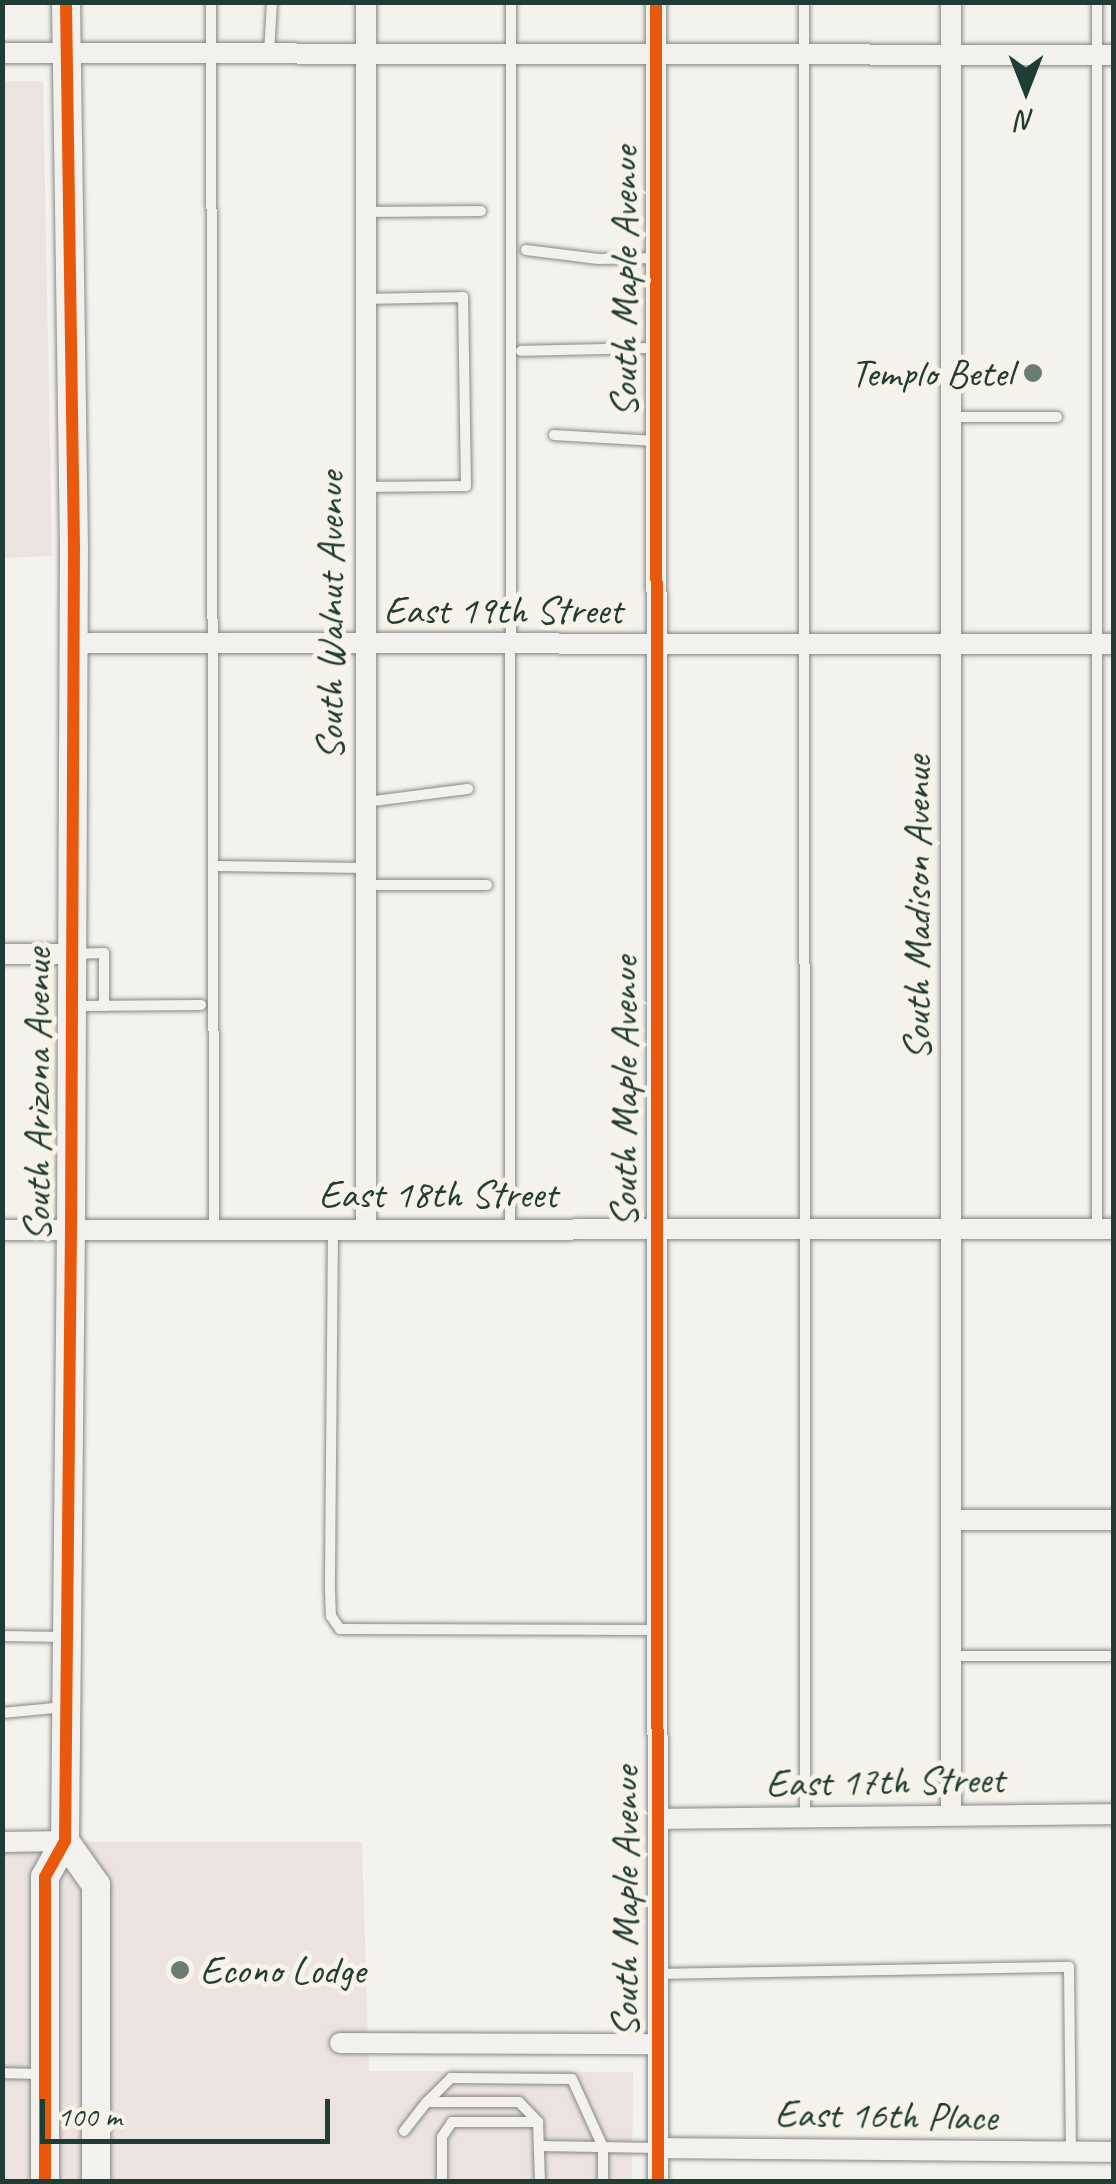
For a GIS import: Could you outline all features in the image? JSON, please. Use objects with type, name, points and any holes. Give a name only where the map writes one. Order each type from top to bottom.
[{"type":"street","name":"South Arizona Avenue","points":[[45,2182],[46,1878],[65,1841],[71,1230],[73,643],[66,2]]},
{"type":"street","name":"South Walnut Avenue","points":[[366,2],[366,1230]]},
{"type":"street","name":"South Maple Avenue","points":[[656,2],[658,2182]]},
{"type":"street","name":"South Madison Avenue","points":[[951,1814],[952,2]]},
{"type":"street","points":[[2,53],[1105,55]]},
{"type":"street","name":"East 19th Street","points":[[73,643],[1106,644]]},
{"type":"street","points":[[2,954],[69,954]]},
{"type":"street","name":"East 18th Street","points":[[2,1230],[1106,1229]]},
{"type":"street","points":[[952,1520],[1114,1520]]},
{"type":"street","name":"East 17th Street","points":[[658,1819],[1114,1814]]},
{"type":"street","points":[[2,1842],[65,1841],[96,1885],[96,2182]]},
{"type":"street","points":[[340,2043],[658,2044]]},
{"type":"street","name":"East 16th Place","points":[[658,2148],[1114,2152]]},
{"type":"lane","points":[[211,2],[216,643],[214,1230]]},
{"type":"lane","points":[[269,54],[272,2]]},
{"type":"lane","points":[[510,1230],[511,2]]},
{"type":"lane","points":[[804,2],[805,1816]]},
{"type":"lane","points":[[1097,2],[1105,55],[1106,1229]]},
{"type":"lane","points":[[366,212],[481,211]]},
{"type":"lane","points":[[526,250],[598,259],[656,258]]},
{"type":"lane","points":[[365,487],[466,486],[463,298],[366,299]]},
{"type":"lane","points":[[521,350],[656,348]]},
{"type":"lane","points":[[951,418],[1057,417]]},
{"type":"lane","points":[[554,435],[656,441]]},
{"type":"lane","points":[[366,802],[468,789]]},
{"type":"lane","points":[[216,866],[487,885]]},
{"type":"lane","points":[[69,954],[104,954],[104,1006]]},
{"type":"lane","points":[[69,1006],[201,1005]]},
{"type":"lane","points":[[333,1230],[330,1616],[340,1629],[657,1630]]},
{"type":"lane","points":[[2,1636],[66,1637]]},
{"type":"lane","points":[[954,1656],[1114,1656]]},
{"type":"lane","points":[[2,1713],[66,1707]]},
{"type":"lane","points":[[658,1974],[1069,1968],[1071,2152]]},
{"type":"lane","points":[[2,2073],[45,2074]]},
{"type":"lane","points":[[404,2131],[450,2078],[572,2080],[603,2147],[604,2182]]},
{"type":"lane","points":[[428,2102],[519,2102],[538,2122],[540,2182]]},
{"type":"lane","points":[[442,2182],[442,2137],[452,2122],[538,2122]]},
{"type":"lane","points":[[540,2146],[658,2148]]},
{"type":"shaded area","points":[[3,81],[43,81],[52,556],[3,558]]},
{"type":"shaded area","points":[[2,1842],[362,1842],[369,2071],[633,2072],[632,2181],[3,2181]]},
{"type":"cycle path","points":[[45,2182],[45,1877],[65,1841],[71,1229],[74,548],[66,2]]},
{"type":"cycle path","points":[[656,2],[658,2182]]},
{"type":"place","name":"Templo Betel","points":[[1033,373]]},
{"type":"place","name":"Econo Lodge","points":[[180,1970]]}]
